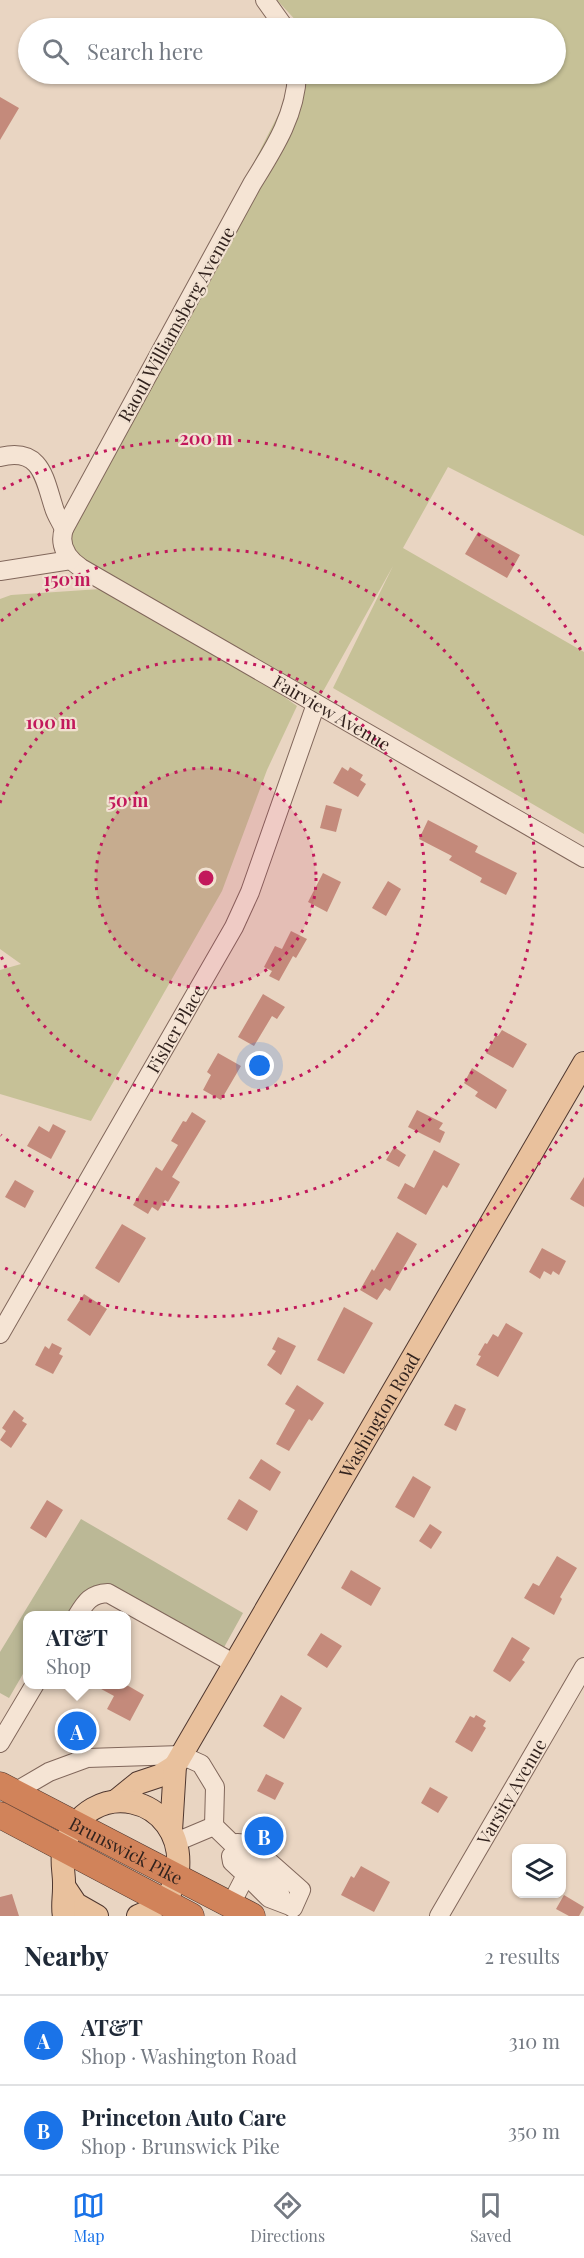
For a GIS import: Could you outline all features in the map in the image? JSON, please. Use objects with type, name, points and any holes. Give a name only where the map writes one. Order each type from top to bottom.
[{"type":"highway","name":"Brunswick Pike","points":[[7,1789],[242,1910]]},
{"type":"highway","name":"Brunswick Pike","points":[[0,1815],[192,1916]]},
{"type":"main road","name":"Washington Road","points":[[138,1916],[152,1910],[163,1901],[172,1889],[177,1876],[179,1856],[174,1837],[178,1761],[584,1063]]},
{"type":"main road","points":[[117,1800],[138,1783],[159,1776],[178,1761]]},
{"type":"main road","points":[[64,1916],[63,1850],[75,1825],[88,1810],[99,1804],[117,1800],[134,1802],[150,1809],[161,1818],[174,1837]]},
{"type":"main road","points":[[64,1887],[76,1904],[97,1916]]},
{"type":"street","points":[[265,0],[278,18]]},
{"type":"street","name":"Raoul Williamsberg Avenue","points":[[64,529],[281,134],[292,106],[295,84]]},
{"type":"street","points":[[0,457],[14,454],[28,457],[38,465],[45,475],[55,511],[64,529],[63,546],[76,564]]},
{"type":"street","points":[[0,571],[76,564]]},
{"type":"street","name":"Fairview Avenue","points":[[76,564],[316,705],[584,858]]},
{"type":"street","name":"Fisher Place","points":[[0,1334],[234,927],[250,892],[316,705]]},
{"type":"street","points":[[80,1611],[87,1600],[96,1594],[108,1593],[236,1664]]},
{"type":"street","name":"Varsity Avenue","points":[[439,1916],[584,1667]]},
{"type":"street","points":[[0,1743],[32,1689]]},
{"type":"street","points":[[7,1789],[87,1758],[201,1764],[215,1787],[214,1826],[278,1888],[288,1909]]},
{"type":"street","points":[[174,1837],[214,1826]]},
{"type":"street","points":[[229,1842],[232,1862],[269,1898],[288,1909]]},
{"type":"street","points":[[242,1910],[246,1875]]},
{"type":"shaded area","points":[[277,0],[584,0],[584,536],[448,467],[403,548],[584,652],[584,834],[333,688],[393,566],[316,704],[213,646],[297,706],[267,770],[222,891],[91,1121],[0,1094],[0,970],[21,964],[0,949],[0,599],[11,595],[115,588],[63,546],[107,449],[294,84],[566,84],[566,18],[294,18]]},
{"type":"shaded area","points":[[81,1519],[243,1613],[222,1651],[109,1589],[79,1611],[25,1611]]},
{"type":"shaded area","points":[[23,1614],[23,1674],[9,1698],[0,1693],[0,1652]]},
{"type":"building","points":[[0,97],[19,108],[0,140]]},
{"type":"building","points":[[478,532],[520,555],[507,578],[465,554]]},
{"type":"building","points":[[342,767],[348,771],[350,767],[363,775],[360,780],[366,784],[358,797],[333,783]]},
{"type":"building","points":[[326,805],[342,809],[336,832],[320,828]]},
{"type":"building","points":[[428,820],[478,846],[475,852],[517,873],[506,895],[480,882],[482,878],[449,860],[452,856],[419,839]]},
{"type":"building","points":[[323,873],[341,882],[327,912],[308,902]]},
{"type":"building","points":[[388,881],[401,889],[386,916],[372,908]]},
{"type":"building","points":[[291,931],[307,939],[296,958],[293,956],[279,981],[269,976],[272,971],[264,967],[275,946],[282,949]]},
{"type":"building","points":[[263,994],[285,1007],[277,1019],[272,1016],[254,1046],[238,1037]]},
{"type":"building","points":[[502,1030],[527,1044],[513,1068],[486,1053],[496,1035],[498,1036]]},
{"type":"building","points":[[218,1053],[241,1066],[221,1100],[203,1090],[211,1075],[207,1072]]},
{"type":"building","points":[[472,1068],[507,1090],[496,1109],[475,1096],[478,1092],[464,1083]]},
{"type":"building","points":[[417,1110],[443,1123],[439,1129],[445,1132],[440,1143],[408,1127]]},
{"type":"building","points":[[192,1112],[206,1121],[172,1177],[180,1182],[168,1202],[165,1200],[158,1211],[152,1207],[148,1214],[133,1205],[156,1167],[162,1171],[178,1145],[171,1141],[183,1121],[186,1122]]},
{"type":"building","points":[[53,1124],[66,1131],[51,1159],[27,1146],[39,1126],[49,1132]]},
{"type":"building","points":[[394,1147],[406,1155],[399,1167],[386,1160]]},
{"type":"building","points":[[434,1150],[460,1164],[447,1188],[443,1185],[426,1215],[397,1198],[405,1183],[414,1188]]},
{"type":"building","points":[[584,1177],[584,1207],[570,1199]]},
{"type":"building","points":[[15,1180],[34,1191],[25,1208],[5,1197]]},
{"type":"building","points":[[122,1224],[146,1238],[119,1283],[95,1268]]},
{"type":"building","points":[[397,1232],[417,1244],[390,1291],[385,1288],[377,1300],[360,1290]]},
{"type":"building","points":[[542,1248],[566,1261],[559,1275],[553,1271],[551,1275],[544,1271],[540,1279],[529,1272]]},
{"type":"building","points":[[84,1294],[107,1309],[90,1336],[67,1320]]},
{"type":"building","points":[[344,1307],[373,1323],[344,1374],[317,1360]]},
{"type":"building","points":[[506,1323],[523,1333],[498,1377],[476,1365],[481,1356],[478,1355],[485,1343],[487,1344],[493,1334],[498,1337]]},
{"type":"building","points":[[278,1337],[296,1346],[281,1375],[267,1365],[276,1351],[272,1349]]},
{"type":"building","points":[[52,1343],[62,1348],[59,1354],[63,1356],[53,1374],[35,1365],[45,1346],[49,1349]]},
{"type":"building","points":[[297,1385],[324,1403],[312,1421],[309,1419],[289,1451],[276,1444],[295,1410],[285,1404]]},
{"type":"building","points":[[455,1404],[466,1409],[456,1431],[444,1425]]},
{"type":"building","points":[[14,1410],[24,1418],[22,1421],[27,1424],[11,1448],[0,1440],[6,1431],[2,1428]]},
{"type":"building","points":[[261,1459],[281,1472],[270,1491],[249,1478]]},
{"type":"building","points":[[413,1476],[431,1487],[414,1518],[395,1507]]},
{"type":"building","points":[[239,1499],[258,1511],[247,1531],[227,1519]]},
{"type":"building","points":[[47,1500],[63,1510],[46,1538],[30,1528]]},
{"type":"building","points":[[430,1524],[442,1532],[431,1549],[419,1541]]},
{"type":"building","points":[[557,1556],[577,1568],[560,1597],[562,1599],[554,1615],[524,1598],[533,1583],[539,1586]]},
{"type":"building","points":[[351,1570],[381,1588],[371,1606],[341,1588]]},
{"type":"building","points":[[321,1633],[342,1646],[327,1668],[307,1655]]},
{"type":"building","points":[[512,1637],[530,1648],[522,1660],[525,1662],[510,1682],[493,1671]]},
{"type":"building","points":[[131,1687],[144,1695],[130,1721],[107,1709],[114,1696],[101,1689]]},
{"type":"building","points":[[281,1695],[302,1708],[284,1739],[263,1726]]},
{"type":"building","points":[[476,1715],[486,1721],[483,1726],[486,1728],[472,1752],[455,1742],[470,1716],[474,1718]]},
{"type":"building","points":[[89,1717],[94,1737],[65,1745],[59,1726]]},
{"type":"building","points":[[266,1774],[284,1783],[275,1800],[257,1791]]},
{"type":"building","points":[[430,1787],[448,1797],[438,1813],[421,1803]]},
{"type":"building","points":[[257,1815],[285,1842],[275,1852],[256,1836],[242,1831]]},
{"type":"building","points":[[361,1866],[390,1882],[374,1912],[341,1895],[351,1876],[354,1878]]},
{"type":"building","points":[[12,1894],[19,1916],[0,1916],[0,1897]]},
{"type":"building","points":[[566,1896],[584,1907],[579,1916],[569,1916],[556,1909],[562,1898]]},
{"type":"place","name":"AT&T","points":[[77,1731]]},
{"type":"place","name":"Princeton Auto Care","points":[[264,1836]]}]
